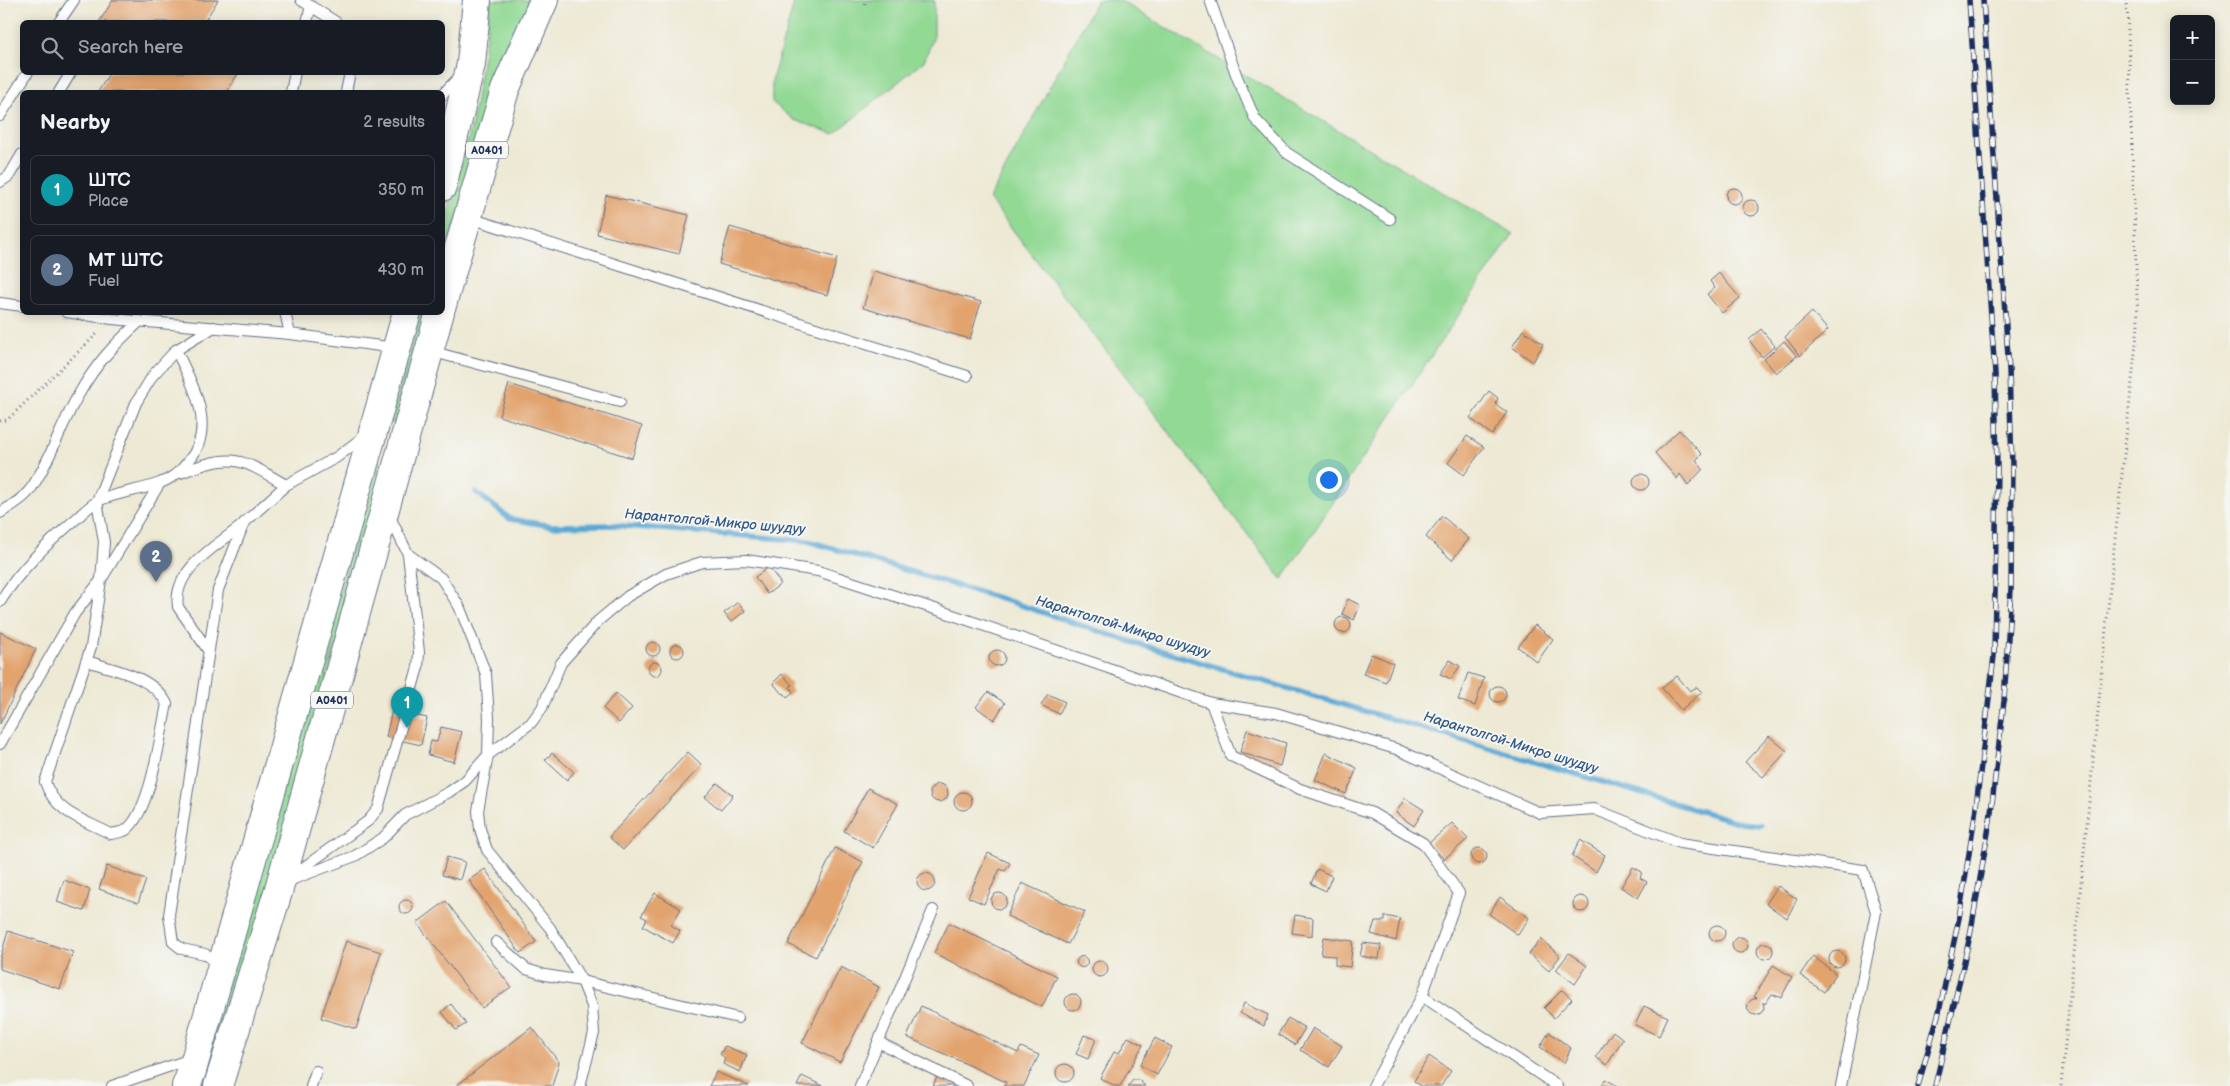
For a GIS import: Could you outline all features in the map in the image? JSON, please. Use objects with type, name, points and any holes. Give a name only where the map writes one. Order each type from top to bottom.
[{"type":"highway","name":"A0401","points":[[445,174],[471,64],[477,0]]},
{"type":"highway","name":"A0401","points":[[445,295],[505,90],[544,0]]},
{"type":"highway","name":"A0401","points":[[186,1086],[196,1058],[406,315]]},
{"type":"highway","name":"A0401","points":[[218,1086],[280,884],[439,315]]},
{"type":"highway","points":[[371,438],[400,455]]},
{"type":"lane","points":[[61,20],[74,0]]},
{"type":"lane","points":[[301,0],[333,20]]},
{"type":"lane","points":[[1210,0],[1237,77],[1256,119],[1287,153],[1390,219]]},
{"type":"lane","points":[[308,20],[311,6]]},
{"type":"lane","points":[[445,92],[471,64]]},
{"type":"lane","points":[[0,116],[26,75]]},
{"type":"lane","points":[[60,90],[69,75]]},
{"type":"lane","points":[[292,90],[295,75]]},
{"type":"lane","points":[[346,90],[349,75]]},
{"type":"lane","points":[[0,182],[9,176],[20,157]]},
{"type":"lane","points":[[468,217],[967,376]]},
{"type":"lane","points":[[0,303],[20,306]]},
{"type":"lane","points":[[86,315],[112,319],[290,334],[396,348]]},
{"type":"lane","points":[[287,315],[290,334]]},
{"type":"lane","points":[[0,513],[13,505],[32,488],[78,395],[96,366],[109,349],[140,321]]},
{"type":"lane","points":[[87,660],[132,676],[154,687],[167,704],[146,800],[135,821],[125,831],[111,834],[58,806],[49,793],[45,782],[91,646],[101,580],[104,542],[97,501],[136,403],[153,375],[176,350],[214,328]]},
{"type":"lane","points":[[176,350],[197,398],[203,423],[201,438],[195,455],[179,473]]},
{"type":"lane","points":[[429,351],[620,402]]},
{"type":"lane","points":[[208,650],[178,607],[177,600],[181,582],[191,567],[244,524],[286,485],[371,438]]},
{"type":"lane","points":[[0,602],[11,583],[36,556],[97,501],[160,483],[179,473],[210,462],[227,459],[246,462],[286,485]]},
{"type":"lane","points":[[0,744],[75,613],[101,580],[160,483]]},
{"type":"lane","points":[[280,884],[368,821],[378,808],[418,667],[419,652],[408,554],[385,508]]},
{"type":"lane","points":[[222,966],[205,954],[182,949],[173,942],[169,915],[218,590],[244,524]]},
{"type":"lane","points":[[408,554],[441,578],[454,599],[486,674],[489,718],[488,755],[478,811],[480,830],[487,850],[550,928],[582,981],[592,1006],[594,1033],[580,1086]]},
{"type":"lane","points":[[280,884],[354,856],[383,838],[405,815],[449,792],[465,781],[488,755],[530,723],[542,708],[561,663],[598,621],[628,596],[666,574],[702,562],[746,560],[818,571],[1211,703],[1276,712],[1396,749],[1540,813],[1594,809],[1680,843],[1863,870],[1876,912],[1841,1086]]},
{"type":"lane","points":[[1211,703],[1231,756],[1300,789],[1372,813],[1423,843],[1459,893],[1422,996],[1373,1086]]},
{"type":"lane","points":[[860,1086],[933,910]]},
{"type":"lane","points":[[496,942],[526,969],[545,975],[582,981],[738,1018]]},
{"type":"lane","points":[[1422,996],[1557,1086]]},
{"type":"lane","points":[[878,1042],[967,1086]]},
{"type":"lane","points":[[112,1086],[196,1058]]},
{"type":"lane","points":[[311,1086],[316,1071]]},
{"type":"path","points":[[2061,1086],[2113,557],[2138,325],[2127,0]]},
{"type":"path","points":[[0,421],[8,420],[112,319]]},
{"type":"green space","points":[[490,0],[535,0],[445,253],[445,224],[472,125]]},
{"type":"green space","points":[[795,0],[934,0],[934,36],[924,61],[834,134],[794,120],[772,102],[772,80]]},
{"type":"green space","points":[[1097,0],[1119,0],[1513,234],[1282,579],[989,199]]},
{"type":"green space","points":[[419,315],[427,315],[398,425],[390,422]]},
{"type":"green space","points":[[377,461],[387,463],[238,997],[207,1086],[196,1086]]},
{"type":"building","points":[[113,0],[218,0],[205,20],[100,20]]},
{"type":"building","points":[[108,75],[237,75],[228,90],[99,90]]},
{"type":"building","points":[[1731,188],[1737,188],[1742,193],[1740,202],[1731,204],[1726,199],[1726,193]]},
{"type":"building","points":[[606,195],[689,215],[679,254],[597,234]]},
{"type":"building","points":[[1748,200],[1754,200],[1759,205],[1757,214],[1748,216],[1743,211],[1743,205]]},
{"type":"building","points":[[730,227],[837,258],[827,295],[719,264]]},
{"type":"building","points":[[874,271],[981,302],[970,339],[863,308]]},
{"type":"building","points":[[1719,273],[1740,298],[1722,313],[1707,294],[1715,288],[1710,281]]},
{"type":"building","points":[[1812,312],[1828,330],[1800,356],[1785,337]]},
{"type":"building","points":[[1761,329],[1775,346],[1762,357],[1749,340]]},
{"type":"building","points":[[1523,330],[1543,344],[1533,362],[1512,347]]},
{"type":"building","points":[[1784,341],[1797,356],[1776,373],[1764,359]]},
{"type":"building","points":[[509,384],[642,426],[632,458],[499,416]]},
{"type":"building","points":[[1489,391],[1498,398],[1495,404],[1507,412],[1492,435],[1470,418]]},
{"type":"building","points":[[1679,430],[1702,454],[1696,460],[1703,469],[1688,485],[1680,474],[1677,479],[1655,453]]},
{"type":"building","points":[[1467,436],[1484,447],[1464,475],[1448,463]]},
{"type":"building","points":[[1638,474],[1644,474],[1649,479],[1647,488],[1638,490],[1633,485],[1633,479]]},
{"type":"building","points":[[1442,516],[1469,539],[1452,560],[1426,537]]},
{"type":"building","points":[[769,567],[781,584],[767,594],[755,577]]},
{"type":"building","points":[[1348,599],[1360,605],[1354,620],[1342,614]]},
{"type":"building","points":[[738,602],[745,611],[731,622],[724,613]]},
{"type":"building","points":[[1340,617],[1346,617],[1351,622],[1349,631],[1340,633],[1335,628],[1335,622]]},
{"type":"building","points":[[1535,625],[1553,639],[1537,662],[1518,647]]},
{"type":"building","points":[[0,632],[36,649],[0,724]]},
{"type":"building","points":[[650,642],[656,642],[660,649],[656,656],[650,656],[646,652],[646,646]]},
{"type":"building","points":[[674,644],[680,644],[684,651],[680,658],[674,658],[670,654],[670,648]]},
{"type":"building","points":[[994,650],[1000,650],[1005,655],[1003,664],[994,666],[989,661],[989,655]]},
{"type":"building","points":[[1371,654],[1393,663],[1386,682],[1363,674]]},
{"type":"building","points":[[1450,660],[1460,666],[1451,679],[1440,674]]},
{"type":"building","points":[[652,662],[658,662],[662,669],[658,676],[652,676],[648,672],[648,666]]},
{"type":"building","points":[[1468,673],[1484,678],[1475,706],[1458,700]]},
{"type":"building","points":[[782,674],[792,685],[790,687],[793,692],[787,697],[773,683]]},
{"type":"building","points":[[1677,676],[1690,691],[1697,687],[1702,692],[1681,710],[1662,688]]},
{"type":"building","points":[[1495,686],[1501,686],[1506,691],[1504,700],[1495,702],[1490,697],[1490,691]]},
{"type":"building","points":[[988,692],[1005,703],[994,720],[976,707]]},
{"type":"building","points":[[616,693],[632,708],[619,723],[603,708]]},
{"type":"building","points":[[1048,694],[1065,702],[1059,714],[1041,705]]},
{"type":"building","points":[[392,710],[427,718],[421,745],[386,737]]},
{"type":"building","points":[[441,727],[462,732],[454,762],[428,755],[431,741],[437,742]]},
{"type":"building","points":[[1247,730],[1286,743],[1280,766],[1240,752]]},
{"type":"building","points":[[1769,736],[1787,751],[1763,777],[1745,762]]},
{"type":"building","points":[[688,752],[702,765],[623,850],[609,837]]},
{"type":"building","points":[[552,753],[574,772],[567,780],[545,760]]},
{"type":"building","points":[[1326,753],[1357,768],[1346,794],[1315,780]]},
{"type":"building","points":[[717,783],[733,795],[721,810],[705,797]]},
{"type":"building","points":[[935,784],[943,784],[948,789],[946,800],[935,802],[930,797],[930,789]]},
{"type":"building","points":[[868,788],[898,804],[873,848],[844,831]]},
{"type":"building","points":[[959,792],[967,792],[972,797],[970,808],[959,810],[954,805],[954,797]]},
{"type":"building","points":[[1405,798],[1424,810],[1414,826],[1396,813]]},
{"type":"building","points":[[1452,823],[1468,839],[1444,859],[1429,843]]},
{"type":"building","points":[[1580,840],[1605,855],[1596,872],[1572,856]]},
{"type":"building","points":[[835,848],[863,862],[816,957],[788,944]]},
{"type":"building","points":[[1476,848],[1482,848],[1487,853],[1485,862],[1476,864],[1471,859],[1471,853]]},
{"type":"building","points":[[988,853],[1010,863],[1005,871],[1000,869],[984,904],[968,897]]},
{"type":"building","points":[[447,857],[465,862],[460,880],[442,875]]},
{"type":"building","points":[[107,866],[146,880],[138,903],[99,889]]},
{"type":"building","points":[[1633,867],[1642,872],[1640,878],[1647,882],[1638,898],[1621,887]]},
{"type":"building","points":[[485,869],[536,942],[520,953],[469,880]]},
{"type":"building","points":[[1317,869],[1332,876],[1326,891],[1311,884]]},
{"type":"building","points":[[922,873],[930,873],[935,878],[933,889],[922,891],[917,886],[917,878]]},
{"type":"building","points":[[64,880],[90,890],[84,911],[57,902]]},
{"type":"building","points":[[1022,883],[1085,912],[1068,944],[1007,916]]},
{"type":"building","points":[[1778,886],[1797,899],[1787,918],[1766,904]]},
{"type":"building","points":[[655,893],[681,909],[671,925],[680,931],[673,943],[643,926],[647,919],[641,916]]},
{"type":"building","points":[[996,893],[1002,893],[1007,898],[1005,907],[996,909],[991,904],[991,898]]},
{"type":"building","points":[[1578,896],[1584,896],[1589,901],[1587,910],[1578,912],[1573,907],[1573,901]]},
{"type":"building","points":[[1500,897],[1529,918],[1518,935],[1489,914]]},
{"type":"building","points":[[403,900],[409,900],[413,907],[409,914],[403,914],[399,910],[399,904]]},
{"type":"building","points":[[446,901],[511,987],[482,1008],[417,923]]},
{"type":"building","points":[[1295,915],[1313,918],[1312,936],[1292,933]]},
{"type":"building","points":[[1385,916],[1400,919],[1396,941],[1371,934],[1375,921],[1385,921]]},
{"type":"building","points":[[949,923],[1057,976],[1042,1007],[934,953]]},
{"type":"building","points":[[1714,925],[1720,925],[1725,930],[1723,939],[1714,941],[1709,936],[1709,930]]},
{"type":"building","points":[[8,931],[73,952],[60,989],[0,969],[0,959]]},
{"type":"building","points":[[1324,937],[1353,941],[1350,967],[1335,965],[1335,956],[1321,955]]},
{"type":"building","points":[[1737,937],[1743,937],[1748,942],[1746,951],[1737,953],[1732,948],[1732,942]]},
{"type":"building","points":[[1541,939],[1560,956],[1549,971],[1529,954]]},
{"type":"building","points":[[346,941],[381,952],[356,1029],[321,1018]]},
{"type":"building","points":[[1363,943],[1381,945],[1379,959],[1360,956]]},
{"type":"building","points":[[1762,943],[1768,943],[1773,948],[1771,957],[1762,959],[1757,954],[1757,948]]},
{"type":"building","points":[[1834,951],[1840,951],[1845,956],[1843,965],[1834,967],[1829,962],[1829,956]]},
{"type":"building","points":[[1569,953],[1587,966],[1575,984],[1556,970]]},
{"type":"building","points":[[1082,956],[1088,962],[1082,968],[1076,962]]},
{"type":"building","points":[[1813,956],[1836,974],[1824,992],[1800,975]]},
{"type":"building","points":[[1100,961],[1106,963],[1108,969],[1106,975],[1100,977],[1094,975],[1092,969],[1094,963]]},
{"type":"building","points":[[1773,965],[1792,977],[1781,998],[1772,994],[1765,1004],[1763,1002],[1764,1008],[1761,1013],[1751,1014],[1747,1009],[1748,1004],[1751,1000],[1757,998],[1754,997]]},
{"type":"building","points":[[841,967],[879,987],[840,1062],[802,1043]]},
{"type":"building","points":[[1562,990],[1572,999],[1554,1018],[1544,1008]]},
{"type":"building","points":[[1073,994],[1079,996],[1081,1002],[1079,1008],[1073,1010],[1067,1008],[1065,1002],[1067,996]]},
{"type":"building","points":[[1244,1003],[1268,1015],[1264,1026],[1240,1013]]},
{"type":"building","points":[[451,1004],[466,1024],[456,1030],[442,1012]]},
{"type":"building","points":[[921,1006],[1018,1053],[1021,1047],[1039,1055],[1024,1086],[1004,1086],[1006,1082],[907,1037]]},
{"type":"building","points":[[1644,1006],[1668,1017],[1659,1036],[1635,1025]]},
{"type":"building","points":[[1288,1018],[1305,1028],[1295,1045],[1278,1034]]},
{"type":"building","points":[[532,1027],[559,1062],[552,1086],[456,1086]]},
{"type":"building","points":[[1313,1028],[1342,1046],[1329,1067],[1300,1050]]},
{"type":"building","points":[[1613,1031],[1623,1039],[1607,1065],[1596,1057]]},
{"type":"building","points":[[1549,1032],[1571,1048],[1564,1063],[1540,1047]]},
{"type":"building","points":[[1084,1035],[1096,1039],[1088,1059],[1076,1054]]},
{"type":"building","points":[[1128,1037],[1143,1045],[1120,1086],[1115,1086],[1100,1078],[1114,1052],[1119,1053]]},
{"type":"building","points":[[1155,1038],[1172,1047],[1157,1075],[1140,1065]]},
{"type":"building","points":[[725,1046],[747,1055],[740,1072],[723,1064],[725,1058],[720,1054]]},
{"type":"building","points":[[1429,1056],[1451,1071],[1441,1086],[1421,1086],[1414,1081]]},
{"type":"building","points":[[1061,1064],[1069,1064],[1074,1069],[1072,1080],[1061,1082],[1056,1077],[1056,1069]]},
{"type":"building","points":[[716,1072],[749,1086],[709,1086]]},
{"type":"building","points":[[802,1076],[823,1086],[797,1086]]},
{"type":"building","points":[[937,1077],[956,1086],[933,1086]]},
{"type":"building","points":[[1605,1079],[1618,1086],[1602,1086]]},
{"type":"building","points":[[1133,1080],[1139,1080],[1145,1086],[1128,1086]]},
{"type":"waterway","name":"Нарантолгой-Микро шуудуу","points":[[476,492],[510,519],[552,526],[611,525],[808,541],[1005,600],[1122,639],[1741,823],[1761,825]]},
{"type":"railway","points":[[1918,1086],[1939,1012],[1959,918],[1975,815],[1994,656],[1997,468],[1995,374],[1969,0]]},
{"type":"railway","points":[[1935,1086],[1970,936],[1990,821],[2004,701],[2011,589],[2012,465],[2009,370],[1983,0]]},
{"type":"place","name":"МТ ШТС","points":[[156,582]]},
{"type":"place","name":"ШТС","points":[[407,728]]}]
